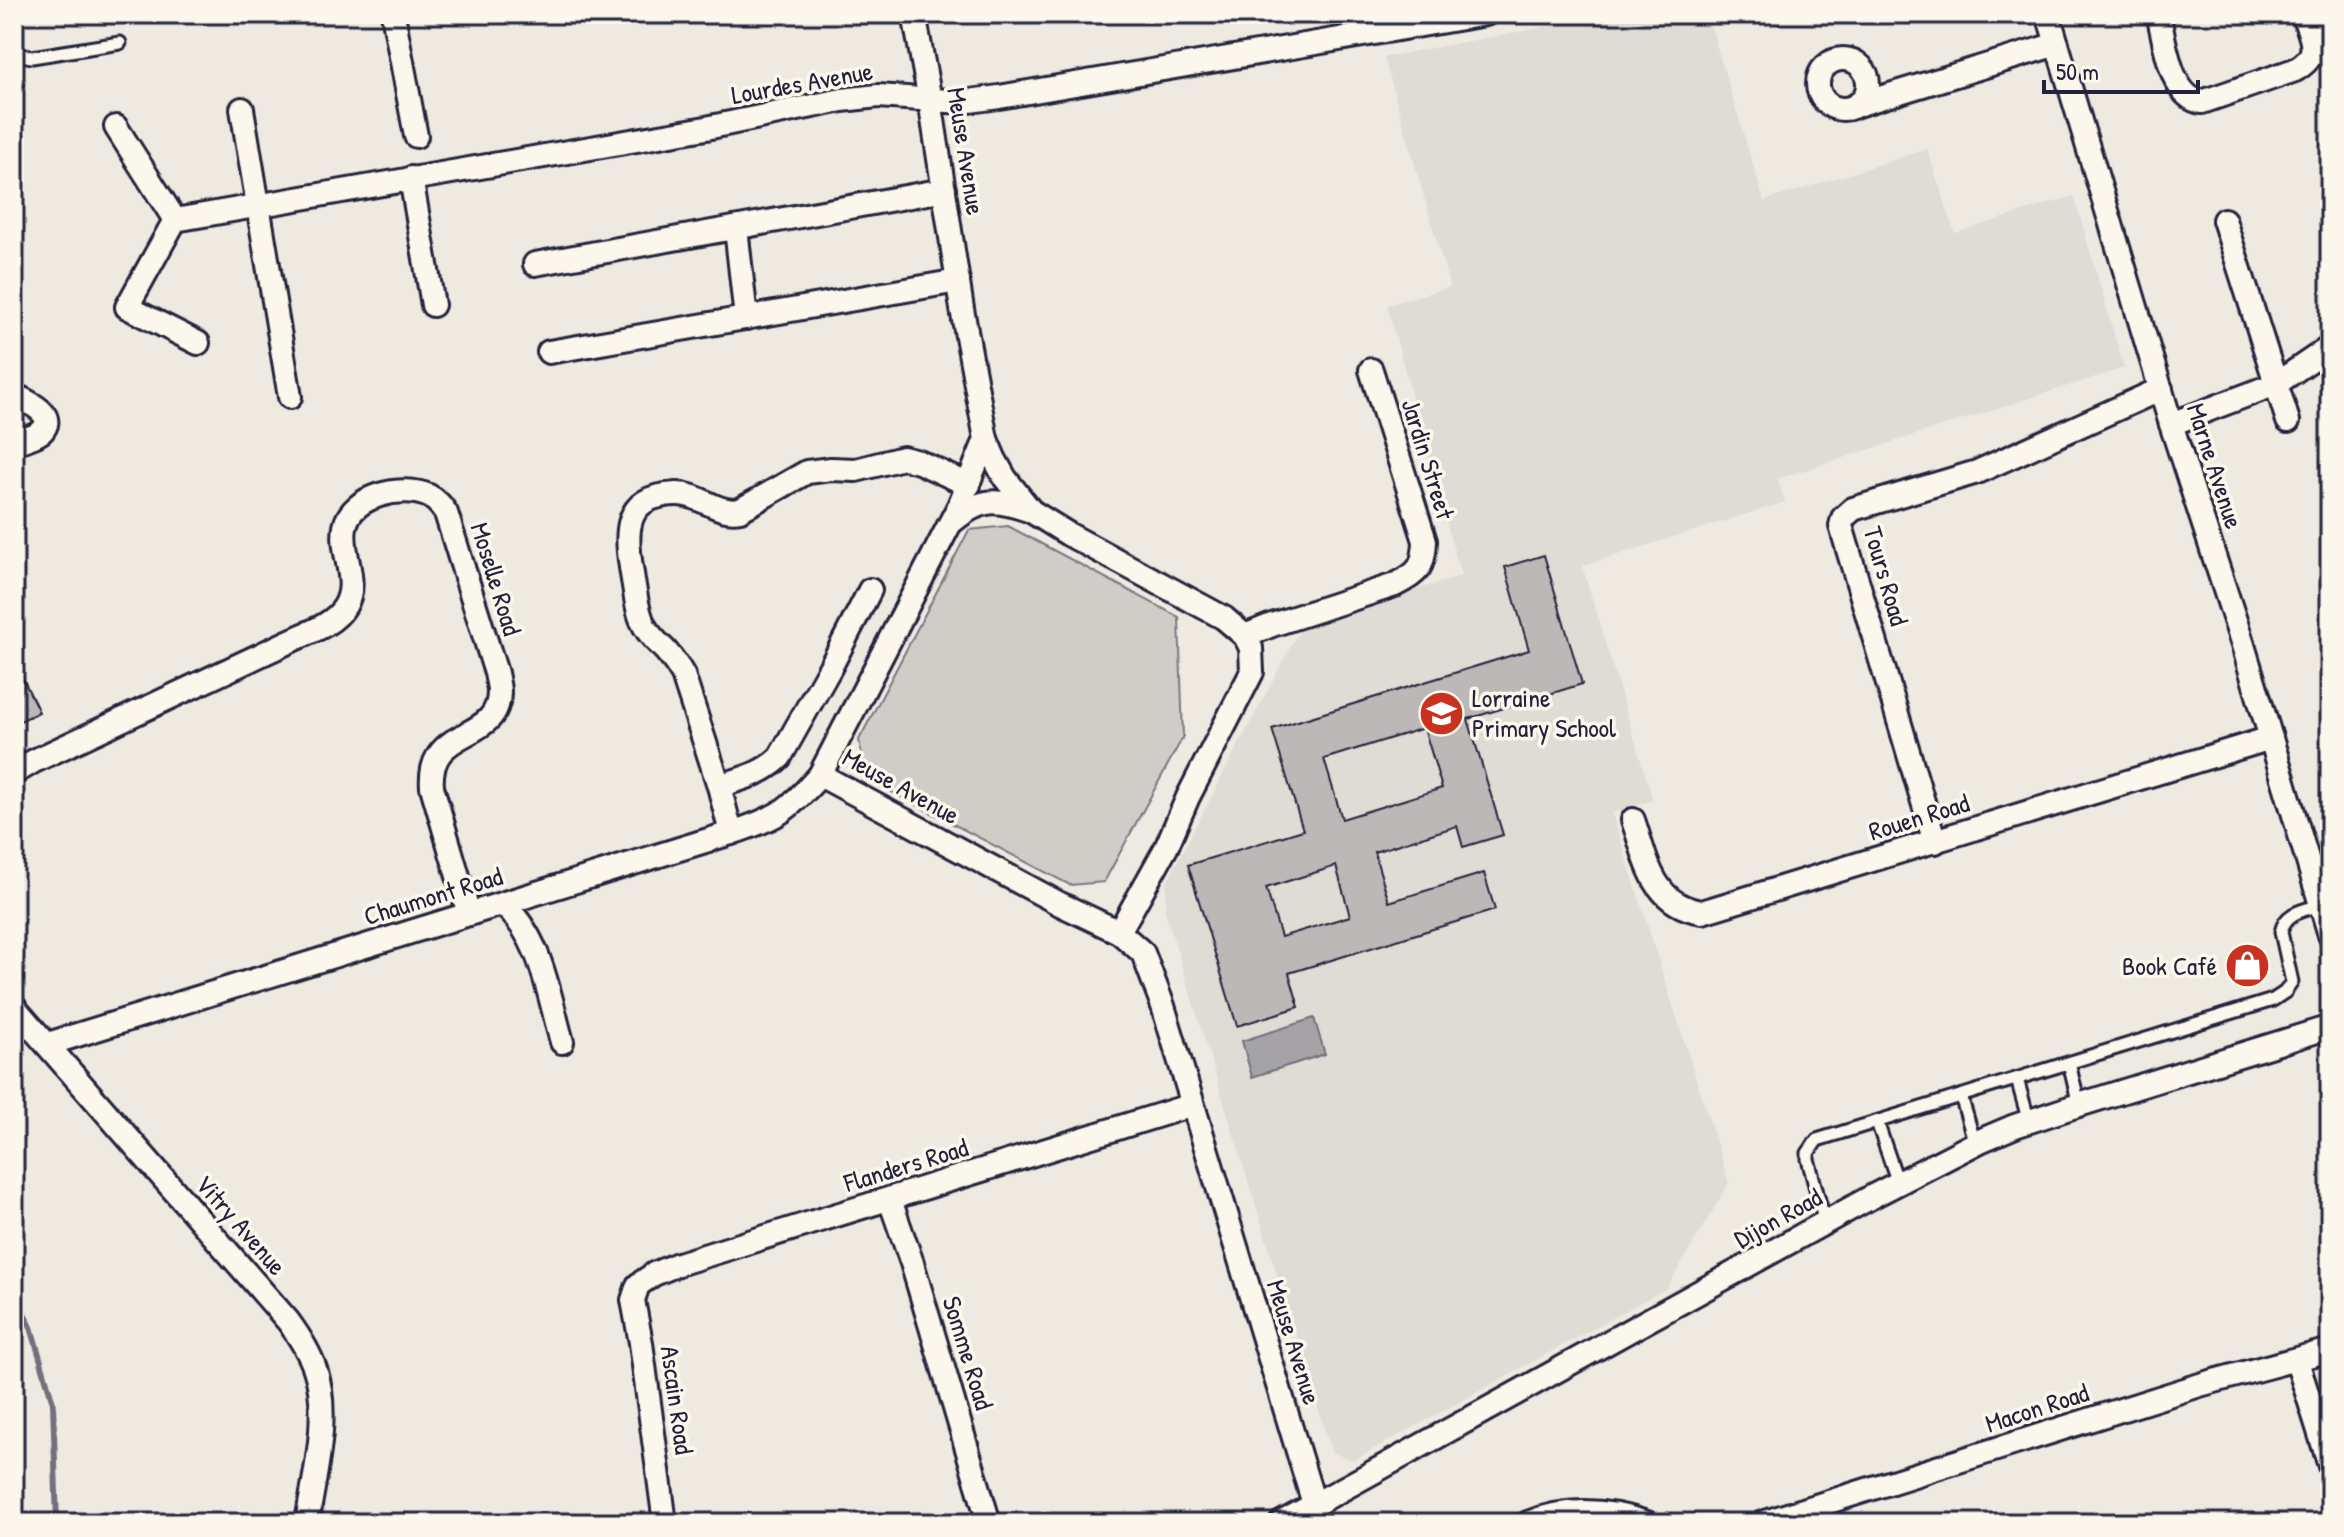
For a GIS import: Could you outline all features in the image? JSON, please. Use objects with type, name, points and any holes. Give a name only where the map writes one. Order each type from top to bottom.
[{"type":"street","points":[[393,14],[416,136]]},
{"type":"street","name":"Meuse Avenue","points":[[914,14],[986,439],[1005,478],[1031,511]]},
{"type":"street","name":"Lourdes Avenue","points":[[175,220],[706,128],[842,100],[878,96],[962,102],[1486,14]]},
{"type":"street","name":"Marne Avenue","points":[[2048,14],[2171,424],[2330,935]]},
{"type":"street","points":[[2158,14],[2173,75],[2186,95],[2193,101],[2202,102],[2305,65],[2314,46],[2303,14]]},
{"type":"street","points":[[1857,105],[2057,44]]},
{"type":"street","points":[[242,109],[290,397]]},
{"type":"street","points":[[116,127],[175,220],[127,307],[198,343]]},
{"type":"street","points":[[411,178],[433,305]]},
{"type":"street","points":[[535,264],[944,190]]},
{"type":"street","points":[[2224,220],[2288,421]]},
{"type":"street","points":[[736,228],[746,318]]},
{"type":"street","points":[[549,352],[958,281]]},
{"type":"street","points":[[2171,424],[2276,384],[2330,347]]},
{"type":"street","name":"Jardin Street","points":[[1245,636],[1395,585],[1412,577],[1420,568],[1425,556],[1425,541],[1371,370]]},
{"type":"street","name":"Tours Road","points":[[1935,842],[1841,526],[1843,518],[1853,509],[1977,472],[2161,389]]},
{"type":"street","points":[[14,395],[36,406],[46,425],[42,431],[14,443]]},
{"type":"street","name":"Meuse Avenue","points":[[986,439],[969,485],[820,775],[1060,904],[1119,932],[1143,953],[1163,1006],[1314,1504]]},
{"type":"street","points":[[731,833],[683,675],[674,660],[647,631],[637,604],[628,545],[633,513],[647,499],[676,493],[690,495],[730,512],[740,510],[807,472],[856,470],[903,458],[969,485]]},
{"type":"street","name":"Moselle Road","points":[[14,773],[46,755],[325,624],[339,614],[350,594],[344,538],[349,516],[356,507],[383,495],[415,492],[426,495],[437,501],[446,513],[496,673],[499,692],[491,716],[483,725],[446,745],[437,755],[431,775],[469,914]]},
{"type":"street","name":"Meuse Avenue","points":[[949,525],[975,505],[993,501],[1031,511],[1224,618],[1245,636]]},
{"type":"street","points":[[719,786],[757,774],[772,766],[780,757],[870,590]]},
{"type":"street","points":[[1119,932],[1166,848],[1188,797],[1252,672],[1251,648],[1245,636]]},
{"type":"street","name":"Rouen Road","points":[[1633,820],[1652,875],[1666,897],[1688,910],[1702,912],[2271,738]]},
{"type":"street","name":"Chaumont Road","points":[[48,1044],[761,823],[785,811],[820,775]]},
{"type":"street","points":[[502,904],[514,914],[528,937],[562,1042]]},
{"type":"street","name":"Vitry Avenue","points":[[14,1007],[288,1321],[307,1349],[316,1372],[322,1424],[307,1523]]},
{"type":"street","name":"Dijon Road","points":[[1281,1523],[1898,1183],[1975,1144],[2079,1105],[2330,1027]]},
{"type":"street","name":"Flanders Road","points":[[638,1285],[678,1264],[1192,1105]]},
{"type":"street","name":"Somme Road","points":[[890,1200],[912,1263],[989,1523]]},
{"type":"street","name":"Ascain Road","points":[[638,1285],[633,1300],[665,1523]]},
{"type":"street","name":"Macon Road","points":[[1762,1523],[2203,1384],[2330,1350]]},
{"type":"street","points":[[2297,1361],[2330,1466]]},
{"type":"street","points":[[1528,1523],[1571,1512],[1599,1512],[1647,1523]]},
{"type":"lane","points":[[14,51],[32,57],[120,43]]},
{"type":"lane","points":[[1825,1224],[1808,1153],[1817,1140],[2273,1000],[2285,992],[2292,982],[2282,925],[2293,913],[2321,905]]},
{"type":"lane","points":[[2069,1063],[2079,1105]]},
{"type":"lane","points":[[2017,1079],[2029,1122]]},
{"type":"lane","points":[[1961,1096],[1975,1144]]},
{"type":"lane","points":[[1877,1122],[1898,1183]]},
{"type":"shaded area","name":"Lorraine Primary School","points":[[1613,14],[1707,14],[1764,201],[1927,149],[1955,233],[2074,196],[2124,368],[1777,479],[1785,502],[1582,566],[1653,800],[1612,813],[1729,1183],[1667,1288],[1354,1460],[1332,1453],[1165,911],[1167,881],[1302,625],[1461,576],[1387,305],[1450,287],[1384,57]]},
{"type":"shaded area","points":[[1008,526],[1179,617],[1183,737],[1104,882],[1070,885],[867,779],[859,740],[969,530]]},
{"type":"shaded area","points":[[1314,1018],[1325,1054],[1252,1077],[1242,1041]]},
{"type":"building","points":[[1544,555],[1582,684],[1468,719],[1503,835],[1463,847],[1457,826],[1374,852],[1389,902],[1484,873],[1495,910],[1289,973],[1299,1007],[1237,1026],[1188,865],[1303,830],[1272,729],[1529,650],[1505,567]],"holes":[[[1424,728],[1442,788],[1342,819],[1324,759]],[[1336,866],[1350,916],[1281,937],[1266,888]]]},
{"type":"building","points":[[14,660],[39,712],[14,724]]},
{"type":"waterway","points":[[14,1294],[31,1327],[53,1403],[57,1523]]},
{"type":"place","name":"Lorraine Primary School","points":[[1441,713]]},
{"type":"place","name":"Book Café","points":[[2248,966]]}]
